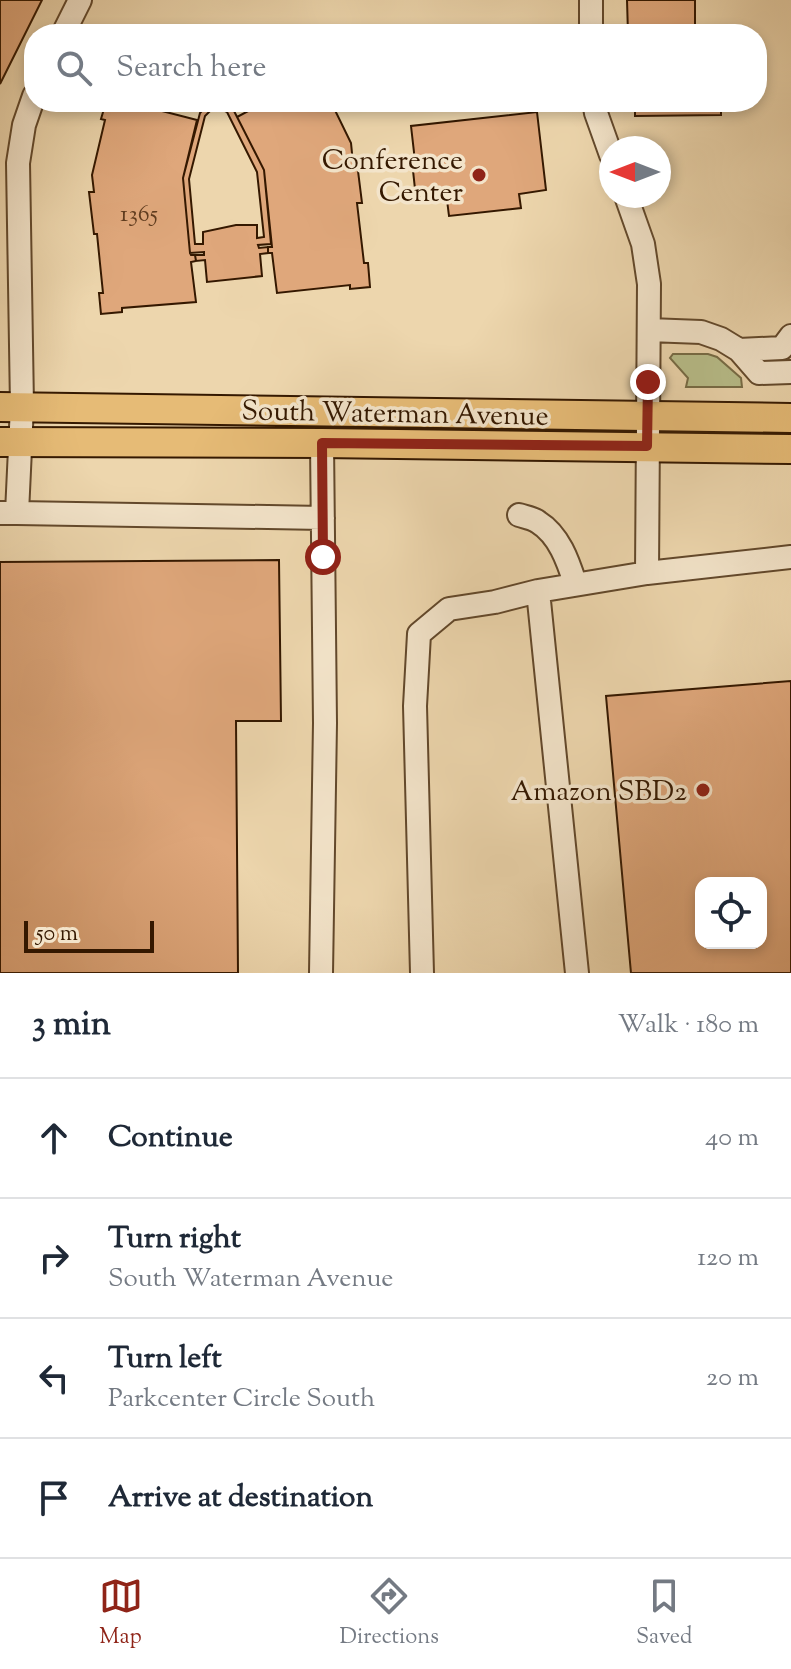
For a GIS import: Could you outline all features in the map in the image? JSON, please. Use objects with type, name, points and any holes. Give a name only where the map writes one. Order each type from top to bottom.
[{"type":"main road","name":"South Waterman Avenue","points":[[11,406],[791,418]]},
{"type":"main road","name":"South Waterman Avenue","points":[[10,442],[791,449]]},
{"type":"street","points":[[68,24],[80,0]]},
{"type":"street","points":[[591,0],[591,24]]},
{"type":"street","points":[[28,112],[18,163],[8,513],[323,518]]},
{"type":"street","points":[[596,112],[604,136]]},
{"type":"street","points":[[630,208],[643,244],[649,284],[647,573]]},
{"type":"street","points":[[649,330],[701,332],[739,350],[759,373],[791,372]]},
{"type":"street","points":[[739,350],[782,348],[791,336]]},
{"type":"street","points":[[321,973],[325,723],[322,443]]},
{"type":"street","points":[[519,515],[537,521],[553,534],[567,558],[575,583]]},
{"type":"street","points":[[422,973],[415,706],[419,634],[449,609],[495,602],[575,583],[791,557]]},
{"type":"street","points":[[538,591],[577,973]]},
{"type":"green space","points":[[673,354],[717,357],[741,378],[742,387],[686,387],[688,378],[670,358]]},
{"type":"building","points":[[0,0],[42,0],[30,24],[24,24],[24,36],[0,84]]},
{"type":"building","points":[[627,0],[695,0],[695,24],[628,24]]},
{"type":"building","points":[[103,112],[166,112],[197,120],[183,178],[190,253],[195,255],[196,261],[191,262],[196,302],[122,308],[122,312],[101,314],[99,293],[103,293],[89,192],[94,192],[92,175],[105,120],[101,119]]},
{"type":"building","points":[[209,112],[205,116],[189,179],[195,244],[203,244],[203,232],[236,225],[257,225],[257,238],[264,237],[257,172],[227,112],[235,112],[264,170],[271,244],[258,245],[259,248],[268,247],[268,253],[260,254],[262,276],[207,282],[205,260],[196,261],[195,255],[204,255],[204,252],[190,253],[183,178],[200,113]]},
{"type":"building","points":[[246,112],[336,112],[351,143],[353,163],[357,163],[362,203],[357,203],[370,287],[350,289],[350,285],[277,293],[272,253],[268,253],[268,247],[272,247],[264,170],[237,117]]},
{"type":"building","name":"Conference Center","points":[[537,112],[546,190],[519,194],[521,208],[449,216],[447,200],[420,202],[419,188],[415,189],[411,126]]},
{"type":"building","points":[[635,112],[721,112],[721,115],[635,116]]},
{"type":"building","points":[[279,560],[281,721],[236,721],[238,973],[0,973],[0,562]]},
{"type":"building","name":"Amazon SBD2","points":[[791,681],[791,973],[631,973],[606,696]]},
{"type":"place","name":"Conference Center","points":[[479,175]]},
{"type":"place","name":"Amazon SBD2","points":[[703,790]]},
{"type":"route","points":[[323,557],[322,443],[647,446],[648,382]]}]
